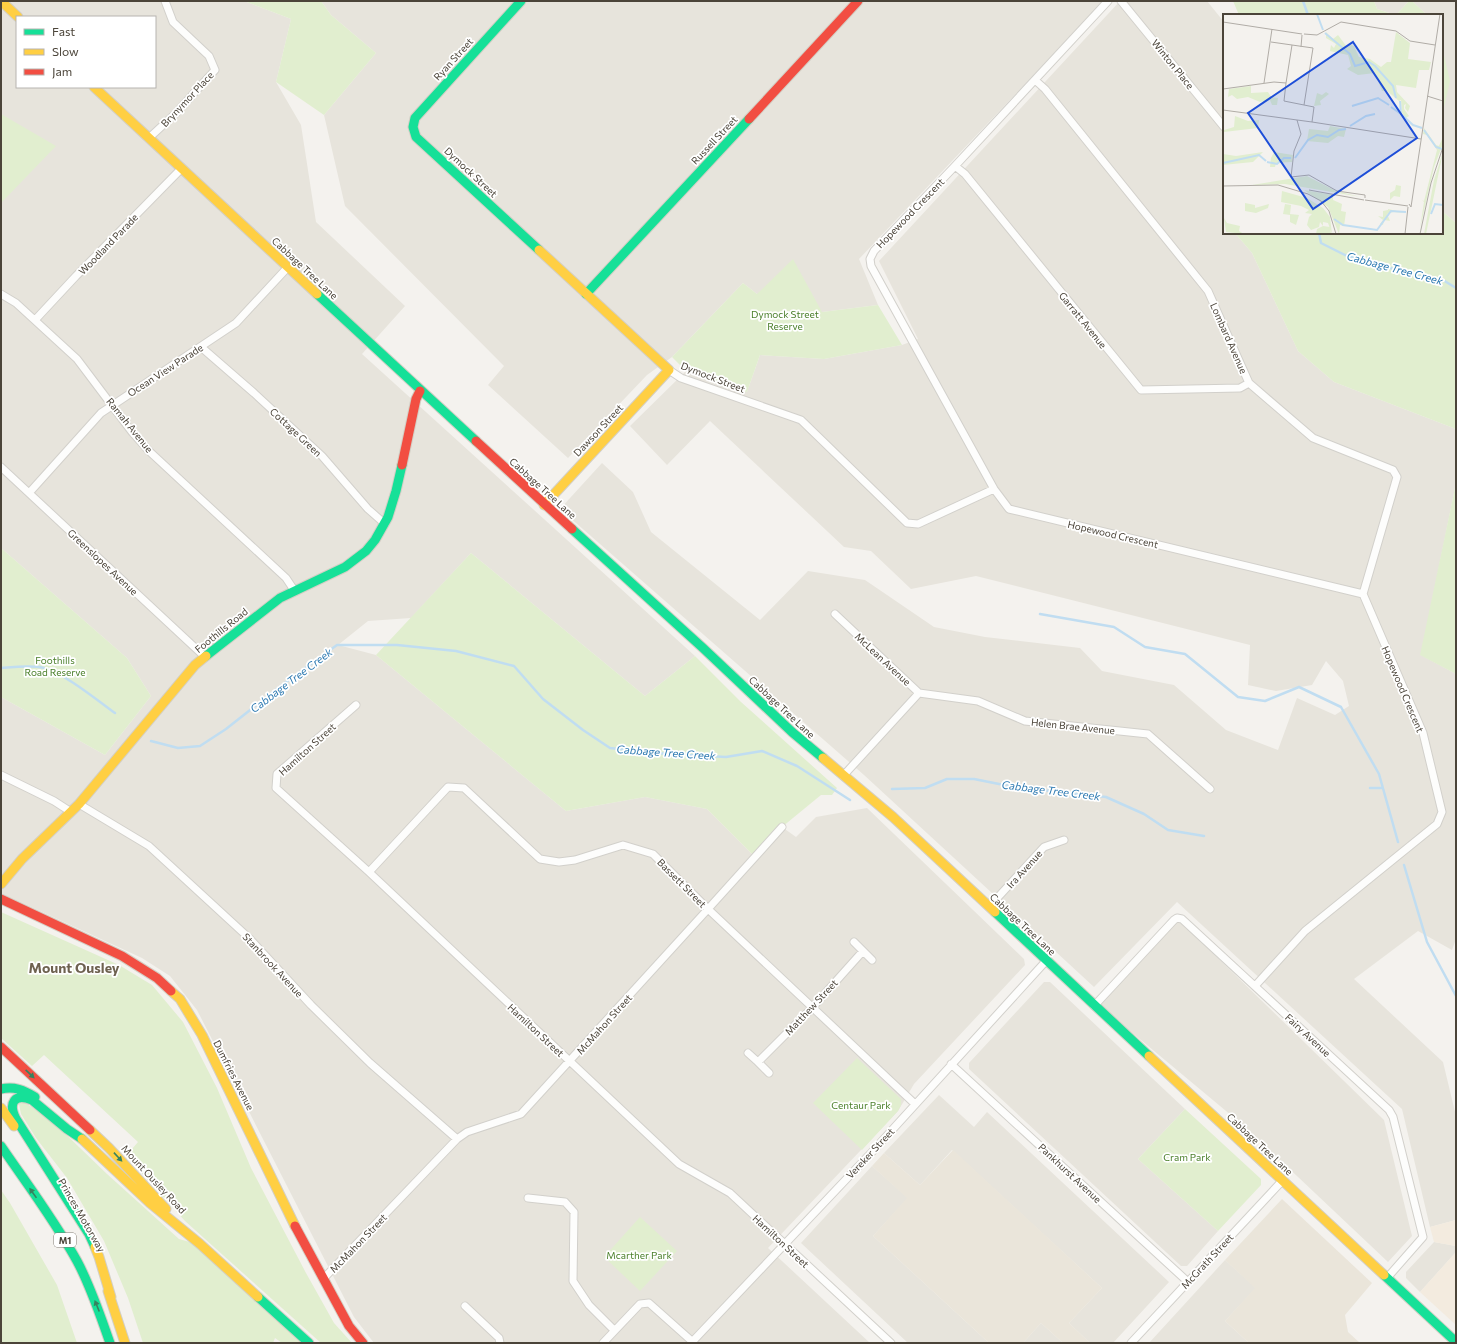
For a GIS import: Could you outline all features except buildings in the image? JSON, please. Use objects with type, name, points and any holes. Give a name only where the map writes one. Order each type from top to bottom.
[{"type":"main road","points":[[1,1],[17,16]]},
{"type":"main road","name":"Ryan Street","points":[[416,137],[413,130],[413,124],[416,118],[521,1]]},
{"type":"main road","name":"Russell Street","points":[[586,294],[858,1]]},
{"type":"main road","name":"Cabbage Tree Lane","points":[[95,88],[420,391],[703,648],[792,732],[893,817],[1456,1342]]},
{"type":"main road","name":"Dymock Street","points":[[416,137],[668,370]]},
{"type":"main road","name":"Dawson Street","points":[[544,505],[668,370]]},
{"type":"main road","name":"Foothills Road","points":[[1,884],[22,859],[79,804],[188,674],[206,657],[280,598],[294,590],[343,568],[354,561],[366,550],[385,524],[394,502],[414,406],[420,391]]},
{"type":"main road","name":"Dumfries Avenue","points":[[1,899],[122,956],[157,978],[180,999],[202,1035],[296,1228],[349,1326],[363,1343]]},
{"type":"main road","name":"Mount Ousley Road","points":[[1,1047],[109,1148],[200,1244]]},
{"type":"main road","points":[[1,1089],[13,1087],[30,1093],[82,1139]]},
{"type":"main road","points":[[82,1139],[31,1100],[22,1097],[14,1101],[12,1111],[16,1119],[89,1234],[99,1257],[111,1297]]},
{"type":"main road","name":"Princes Motorway","points":[[1,1108],[45,1173],[96,1262],[111,1297],[125,1343]]},
{"type":"main road","name":"Mount Ousley Road","points":[[82,1139],[150,1203],[200,1244],[309,1343]]},
{"type":"main road","name":"M1","points":[[1,1146],[46,1212],[77,1262],[99,1311],[110,1343]]},
{"type":"street","name":"Brynymor Place","points":[[149,138],[176,113],[215,70],[209,56],[173,22],[165,1]]},
{"type":"street","name":"Hopewood Crescent","points":[[1108,1],[874,251],[870,259],[871,266],[994,488],[1010,509],[1363,594],[1422,733],[1442,812],[1437,824],[1305,931],[1255,986]]},
{"type":"street","name":"Winton Place","points":[[1121,1],[1223,127]]},
{"type":"street","name":"Lombard Avenue","points":[[1035,80],[1045,89],[1208,291],[1249,383],[1313,438],[1393,470],[1397,477],[1363,594]]},
{"type":"street","name":"Garratt Avenue","points":[[955,166],[965,174],[1141,390],[1240,388],[1249,383]]},
{"type":"street","name":"Woodland Parade","points":[[35,320],[181,168]]},
{"type":"street","name":"Ocean View Parade","points":[[29,494],[101,413],[236,323],[288,267]]},
{"type":"street","name":"Ramah Avenue","points":[[1,294],[16,303],[77,358],[132,432],[149,451],[286,578],[294,590]]},
{"type":"street","name":"Cottage Green","points":[[201,347],[254,393],[322,456],[368,509],[385,524]]},
{"type":"street","name":"Dymock Street","points":[[668,370],[681,378],[801,420],[907,523],[918,524],[994,488]]},
{"type":"street","name":"Greenslopes Avenue","points":[[1,467],[206,657]]},
{"type":"street","name":"McLean Avenue","points":[[834,614],[919,693],[843,776]]},
{"type":"street","name":"Helen Brae Avenue","points":[[919,693],[978,701],[1025,721],[1148,734],[1210,789]]},
{"type":"street","name":"Hamilton Street","points":[[356,705],[277,774],[276,788],[369,872],[678,1164],[730,1193],[891,1343]]},
{"type":"street","points":[[1,775],[54,801],[70,812]]},
{"type":"street","name":"Bassett Street","points":[[369,872],[448,787],[464,788],[540,859],[559,862],[575,860],[623,845],[653,854],[708,910],[915,1104]]},
{"type":"street","name":"Stanbrook Avenue","points":[[79,804],[149,846],[249,938],[311,1005],[370,1063],[457,1139]]},
{"type":"street","name":"McMahon Street","points":[[324,1278],[457,1139],[467,1132],[521,1114],[570,1062],[782,827]]},
{"type":"street","name":"Ira Avenue","points":[[989,907],[1044,847],[1064,840]]},
{"type":"street","name":"Fairy Avenue","points":[[1094,1006],[1174,920],[1177,918],[1182,919],[1389,1110],[1393,1117],[1423,1238],[1387,1278]]},
{"type":"street","points":[[854,942],[872,960]]},
{"type":"street","name":"Matthew Street","points":[[758,1062],[812,1008],[863,951]]},
{"type":"street","name":"Vereker Street","points":[[693,1342],[872,1152],[1046,961]]},
{"type":"street","points":[[748,1053],[769,1073]]},
{"type":"street","name":"Pankhurst Avenue","points":[[951,1064],[1188,1282]]},
{"type":"street","name":"McGrath Street","points":[[1132,1343],[1283,1180]]},
{"type":"street","points":[[528,1198],[565,1202],[574,1212],[573,1281],[589,1305],[614,1330]]},
{"type":"street","points":[[603,1343],[640,1304],[649,1303],[693,1342]]},
{"type":"street","points":[[465,1306],[499,1338],[500,1343]]},
{"type":"shaded area","points":[[1,1],[244,1],[291,19],[276,82],[301,125],[316,222],[405,306],[362,354],[695,656],[645,696],[471,553],[411,618],[368,621],[338,645],[376,655],[566,811],[645,797],[707,809],[755,857],[782,827],[796,837],[816,817],[867,808],[1024,959],[1025,965],[914,1084],[898,1111],[768,1248],[870,1343],[374,1343],[354,1317],[197,1010],[170,976],[142,958],[1,893],[1,697],[105,755],[151,696],[127,658],[1,548]]},
{"type":"shaded area","points":[[321,1],[1104,1],[859,259],[878,305],[822,312],[757,294],[743,283],[672,357],[647,375],[568,458],[488,385],[504,366],[345,206],[324,115],[376,53],[331,15]]},
{"type":"shaded area","points":[[1120,1],[1207,1],[1223,21],[1223,234],[1236,234],[1252,253],[1298,351],[1334,382],[1456,429],[1456,483],[1421,655],[1456,674],[1456,939],[1452,950],[1418,931],[1354,979],[1443,1062],[1456,1116],[1456,1220],[1430,1227],[1402,1109],[1177,902],[1094,987],[864,775],[560,509],[602,463],[633,492],[651,532],[760,620],[808,571],[865,580],[934,627],[985,637],[1080,648],[1102,671],[1174,685],[1226,730],[1278,750],[1297,698],[1335,715],[1349,706],[1343,681],[1326,661],[1312,685],[1276,691],[1248,685],[1250,645],[976,576],[911,589],[871,551],[844,547],[710,421],[667,465],[630,426],[686,371],[747,392],[760,355],[824,359],[902,345],[918,339],[879,261]]},
{"type":"shaded area","points":[[1374,1],[1409,1],[1397,14],[1377,9]]},
{"type":"shaded area","points":[[1412,1],[1456,1],[1456,223],[1443,212],[1443,14],[1426,14]]},
{"type":"shaded area","points":[[1176,922],[1181,922],[1384,1120],[1412,1236],[1388,1262],[1244,1126],[1099,1005]]},
{"type":"shaded area","points":[[1044,982],[1050,982],[1185,1109],[1138,1159],[1218,1231],[1187,1266],[1181,1266],[969,1069],[969,1063]]},
{"type":"shaded area","points":[[939,1095],[974,1127],[987,1112],[1169,1282],[1113,1343],[1090,1343],[1069,1323],[1102,1288],[952,1150],[920,1185],[884,1153]]},
{"type":"shaded area","points":[[953,1150],[1102,1288],[1069,1323],[1090,1343],[1063,1343],[1041,1323],[1023,1343],[989,1343],[873,1236],[907,1198],[872,1166],[884,1153],[920,1185]]},
{"type":"shaded area","points":[[872,1166],[908,1198],[873,1236],[989,1343],[908,1343],[801,1243]]},
{"type":"shaded area","points":[[1282,1199],[1372,1283],[1345,1315],[1348,1332],[1360,1343],[1249,1343],[1225,1321],[1255,1288],[1225,1260]]},
{"type":"shaded area","points":[[1456,1220],[1456,1246],[1434,1242],[1430,1227]]},
{"type":"shaded area","points":[[1434,1242],[1456,1246],[1456,1252],[1420,1292],[1406,1278],[1406,1272]]},
{"type":"shaded area","points":[[1456,1252],[1456,1325],[1420,1292]]},
{"type":"shaded area","points":[[1225,1260],[1256,1288],[1225,1321],[1249,1343],[1149,1343]]},
{"type":"shaded area","points":[[1041,1323],[1063,1343],[1023,1343]]},
{"type":"green space","points":[[244,1],[321,1],[331,15],[376,53],[324,115],[276,82],[291,19]]},
{"type":"green space","points":[[1233,1],[1374,1],[1377,9],[1392,14],[1239,14]]},
{"type":"green space","points":[[1409,1],[1412,1],[1426,14],[1397,14]]},
{"type":"green space","points":[[1443,51],[1450,81],[1443,112]]},
{"type":"green space","points":[[1,114],[56,146],[1,203]]},
{"type":"green space","points":[[1443,212],[1456,223],[1456,429],[1334,382],[1298,351],[1252,253],[1236,234],[1443,234]]},
{"type":"green space","name":"Dymock Street Reserve","points":[[793,259],[822,312],[878,305],[902,345],[824,359],[760,355],[747,392],[686,371],[672,357],[743,283],[757,294]]},
{"type":"green space","points":[[1456,483],[1456,674],[1420,655]]},
{"type":"green space","name":"Foothills Road Reserve","points":[[1,548],[127,658],[151,696],[105,755],[1,697]]},
{"type":"green space","points":[[471,553],[645,696],[695,656],[741,702],[837,788],[832,795],[821,795],[782,827],[755,857],[707,809],[645,797],[566,811],[376,655]]},
{"type":"green space","points":[[1,912],[119,965],[152,985],[183,1022],[217,1088],[251,1168],[306,1273],[334,1323],[352,1343],[321,1343],[185,1221],[126,1156],[138,1142],[44,1055],[32,1066],[1,1038]]},
{"type":"green space","name":"Centaur Park","points":[[857,1058],[901,1099],[901,1105],[898,1111],[862,1150],[813,1103]]},
{"type":"green space","points":[[24,1102],[51,1120],[107,1174],[179,1239],[193,1243],[302,1343],[282,1343],[275,1338],[273,1343],[143,1343],[128,1298],[104,1241],[67,1178],[36,1138],[21,1114],[19,1104]]},
{"type":"green space","name":"Cram Park","points":[[1185,1109],[1261,1179],[1261,1185],[1218,1231],[1138,1159]]},
{"type":"green space","points":[[1,1190],[57,1285],[77,1343],[1,1343]]},
{"type":"green space","name":"Mcarther Park","points":[[640,1217],[677,1251],[640,1291],[604,1257]]},
{"type":"waterway","name":"Cabbage Tree Creek","points":[[1303,1],[1308,14]]},
{"type":"waterway","name":"Cabbage Tree Creek","points":[[1319,234],[1321,243],[1345,255],[1418,276],[1443,280],[1456,288]]},
{"type":"waterway","points":[[1040,614],[1114,627],[1145,647],[1185,654],[1238,697],[1265,701],[1299,687],[1341,707],[1379,774],[1398,842]]},
{"type":"waterway","name":"Cabbage Tree Creek","points":[[151,741],[178,748],[200,746],[226,729],[282,685],[337,645],[397,645],[456,651],[514,666],[543,699],[583,730],[610,748],[654,753],[726,757],[762,751],[797,766],[850,800]]},
{"type":"waterway","name":"Cabbage Tree Creek","points":[[1,668],[23,666],[44,668],[52,671],[61,675],[115,713]]},
{"type":"waterway","name":"Cabbage Tree Creek","points":[[892,789],[925,788],[947,779],[974,779],[1014,787],[1106,797],[1144,814],[1168,830],[1204,836]]},
{"type":"waterway","name":"Cabbage Tree Creek","points":[[1370,788],[1382,788]]},
{"type":"waterway","points":[[1404,865],[1427,942],[1456,996]]},
{"type":"traffic: fast","points":[[521,1],[415,118],[413,127],[416,137],[539,250]]},
{"type":"traffic: fast","points":[[586,294],[749,119]]},
{"type":"traffic: fast","points":[[317,294],[476,441]]},
{"type":"traffic: fast","points":[[206,656],[280,598],[345,567],[366,551],[375,540],[388,517],[402,465]]},
{"type":"traffic: fast","points":[[572,529],[703,648],[792,732],[823,758]]},
{"type":"traffic: fast","points":[[995,912],[1149,1056]]},
{"type":"traffic: fast","points":[[1,1089],[19,1089],[35,1097]]},
{"type":"traffic: fast","points":[[82,1139],[67,1129],[32,1100],[21,1098],[14,1101],[13,1108],[16,1119],[89,1234],[95,1247]]},
{"type":"traffic: fast","points":[[1,1146],[50,1217],[77,1261],[91,1291],[110,1343]]},
{"type":"traffic: fast","points":[[1384,1275],[1456,1342]]},
{"type":"traffic: fast","points":[[258,1297],[309,1343]]},
{"type":"traffic: slow","points":[[1,1],[17,16]]},
{"type":"traffic: slow","points":[[95,88],[317,294]]},
{"type":"traffic: slow","points":[[539,250],[669,370],[544,505]]},
{"type":"traffic: slow","points":[[1,884],[22,859],[79,804],[195,665],[206,656]]},
{"type":"traffic: slow","points":[[823,758],[893,817],[995,912]]},
{"type":"traffic: slow","points":[[171,991],[180,999],[202,1035],[295,1226]]},
{"type":"traffic: slow","points":[[1149,1056],[1384,1275]]},
{"type":"traffic: slow","points":[[1,1108],[14,1126]]},
{"type":"traffic: slow","points":[[90,1130],[109,1148],[166,1209]]},
{"type":"traffic: slow","points":[[82,1139],[150,1203],[200,1244],[258,1297]]},
{"type":"traffic: slow","points":[[95,1247],[111,1297]]},
{"type":"traffic: slow","points":[[108,1291],[125,1343]]},
{"type":"traffic: jam","points":[[749,119],[858,1]]},
{"type":"traffic: jam","points":[[402,465],[416,399],[420,391]]},
{"type":"traffic: jam","points":[[476,441],[572,529]]},
{"type":"traffic: jam","points":[[1,899],[122,956],[157,978],[171,991]]},
{"type":"traffic: jam","points":[[1,1047],[90,1130]]},
{"type":"traffic: jam","points":[[295,1226],[349,1326],[363,1343]]},
{"type":"district","name":"Mount Ousley","points":[[74,967]]}]
